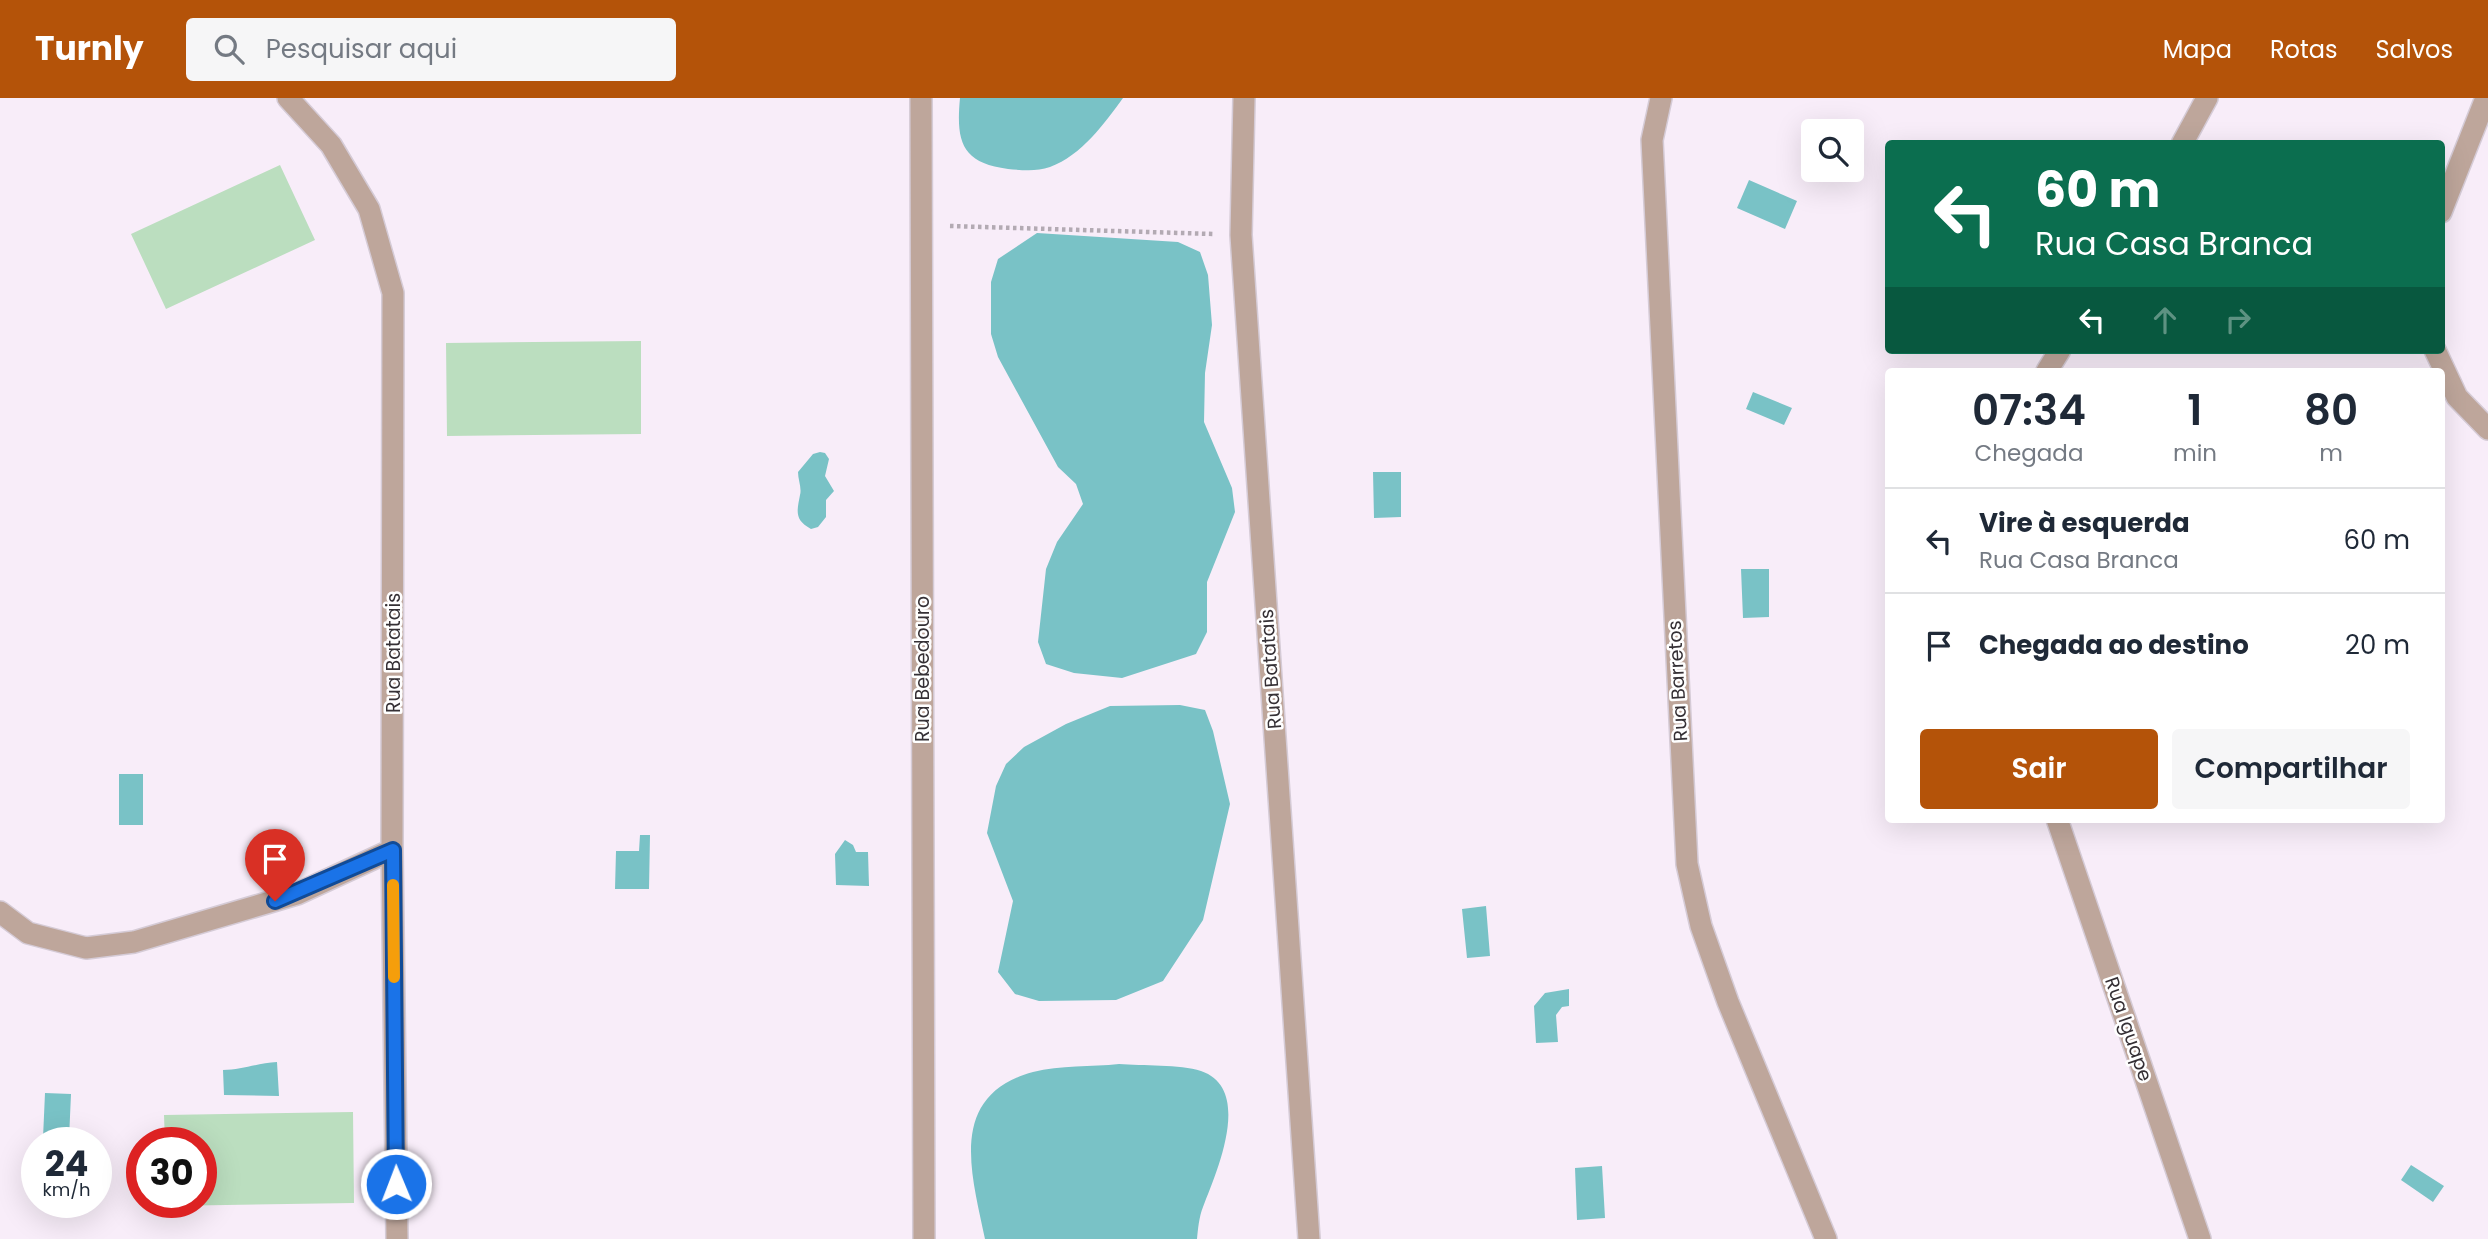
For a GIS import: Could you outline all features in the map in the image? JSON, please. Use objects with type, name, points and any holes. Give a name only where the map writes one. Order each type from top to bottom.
[{"type":"street","name":"Rua Batatais","points":[[288,98],[331,145],[369,209],[393,293],[393,850],[397,1239]]},
{"type":"street","name":"Rua Bebedouro","points":[[921,98],[924,1239]]},
{"type":"street","name":"Rua Batatais","points":[[1244,98],[1241,235],[1309,1239]]},
{"type":"street","name":"Rua Barretos","points":[[1661,98],[1652,141],[1687,864],[1701,926],[1728,1002],[1826,1239]]},
{"type":"street","points":[[2184,140],[2207,98]]},
{"type":"street","points":[[2445,202],[2486,98]]},
{"type":"street","points":[[2445,371],[2457,397],[2488,429]]},
{"type":"street","name":"Rua Iguape","points":[[2058,823],[2200,1239]]},
{"type":"street","points":[[0,912],[28,933],[86,948],[134,942],[297,894],[393,850]]},
{"type":"path","points":[[921,225],[1241,235]]},
{"type":"green space","points":[[280,165],[315,240],[166,309],[131,234]]},
{"type":"green space","points":[[641,341],[641,434],[447,436],[446,343]]},
{"type":"green space","points":[[353,1112],[354,1203],[217,1205],[217,1127],[164,1127],[164,1115]]},
{"type":"water","points":[[960,98],[1123,98],[1091,138],[1072,155],[1050,167],[1029,170],[992,166],[971,155],[961,138]]},
{"type":"water","points":[[1749,180],[1797,201],[1785,229],[1737,208]]},
{"type":"water","points":[[1037,233],[1178,242],[1200,252],[1208,275],[1212,325],[1205,373],[1204,422],[1232,488],[1235,512],[1207,582],[1207,632],[1196,654],[1122,678],[1074,673],[1046,664],[1038,642],[1046,569],[1057,542],[1083,504],[1076,484],[1058,467],[998,357],[991,334],[991,282],[998,259]]},
{"type":"water","points":[[1753,392],[1792,408],[1784,425],[1746,409]]},
{"type":"water","points":[[825,453],[829,459],[825,476],[834,491],[826,500],[826,517],[818,527],[811,529],[798,515],[801,490],[798,472],[813,454]]},
{"type":"water","points":[[1373,472],[1401,472],[1401,517],[1374,518]]},
{"type":"water","points":[[1741,569],[1769,569],[1769,617],[1743,618]]},
{"type":"water","points":[[1180,705],[1205,710],[1213,731],[1230,804],[1203,920],[1163,981],[1116,1000],[1039,1001],[1015,994],[998,972],[1013,901],[987,833],[996,786],[1006,764],[1024,747],[1066,724],[1110,706]]},
{"type":"water","points":[[119,774],[143,774],[143,825],[119,825]]},
{"type":"water","points":[[640,835],[650,835],[649,889],[615,889],[616,851],[639,851]]},
{"type":"water","points":[[845,840],[853,845],[856,852],[868,852],[869,886],[836,885],[835,854]]},
{"type":"water","points":[[1486,906],[1490,956],[1467,958],[1462,909]]},
{"type":"water","points":[[1569,989],[1569,1006],[1562,1007],[1556,1015],[1558,1042],[1536,1043],[1534,1006],[1545,993]]},
{"type":"water","points":[[277,1062],[279,1096],[224,1095],[223,1070]]},
{"type":"water","points":[[1119,1064],[1172,1066],[1201,1071],[1217,1081],[1226,1095],[1227,1133],[1201,1215],[1197,1239],[985,1239],[975,1189],[972,1140],[976,1119],[987,1099],[1005,1083],[1033,1072]]},
{"type":"water","points":[[45,1093],[71,1094],[70,1127],[43,1127]]},
{"type":"water","points":[[2411,1165],[2444,1186],[2433,1202],[2401,1180]]},
{"type":"water","points":[[1602,1166],[1605,1218],[1577,1220],[1575,1168]]},
{"type":"slow traffic","points":[[393,885],[394,977]]},
{"type":"route","points":[[275,901],[297,894],[393,850],[396,1184]]}]
